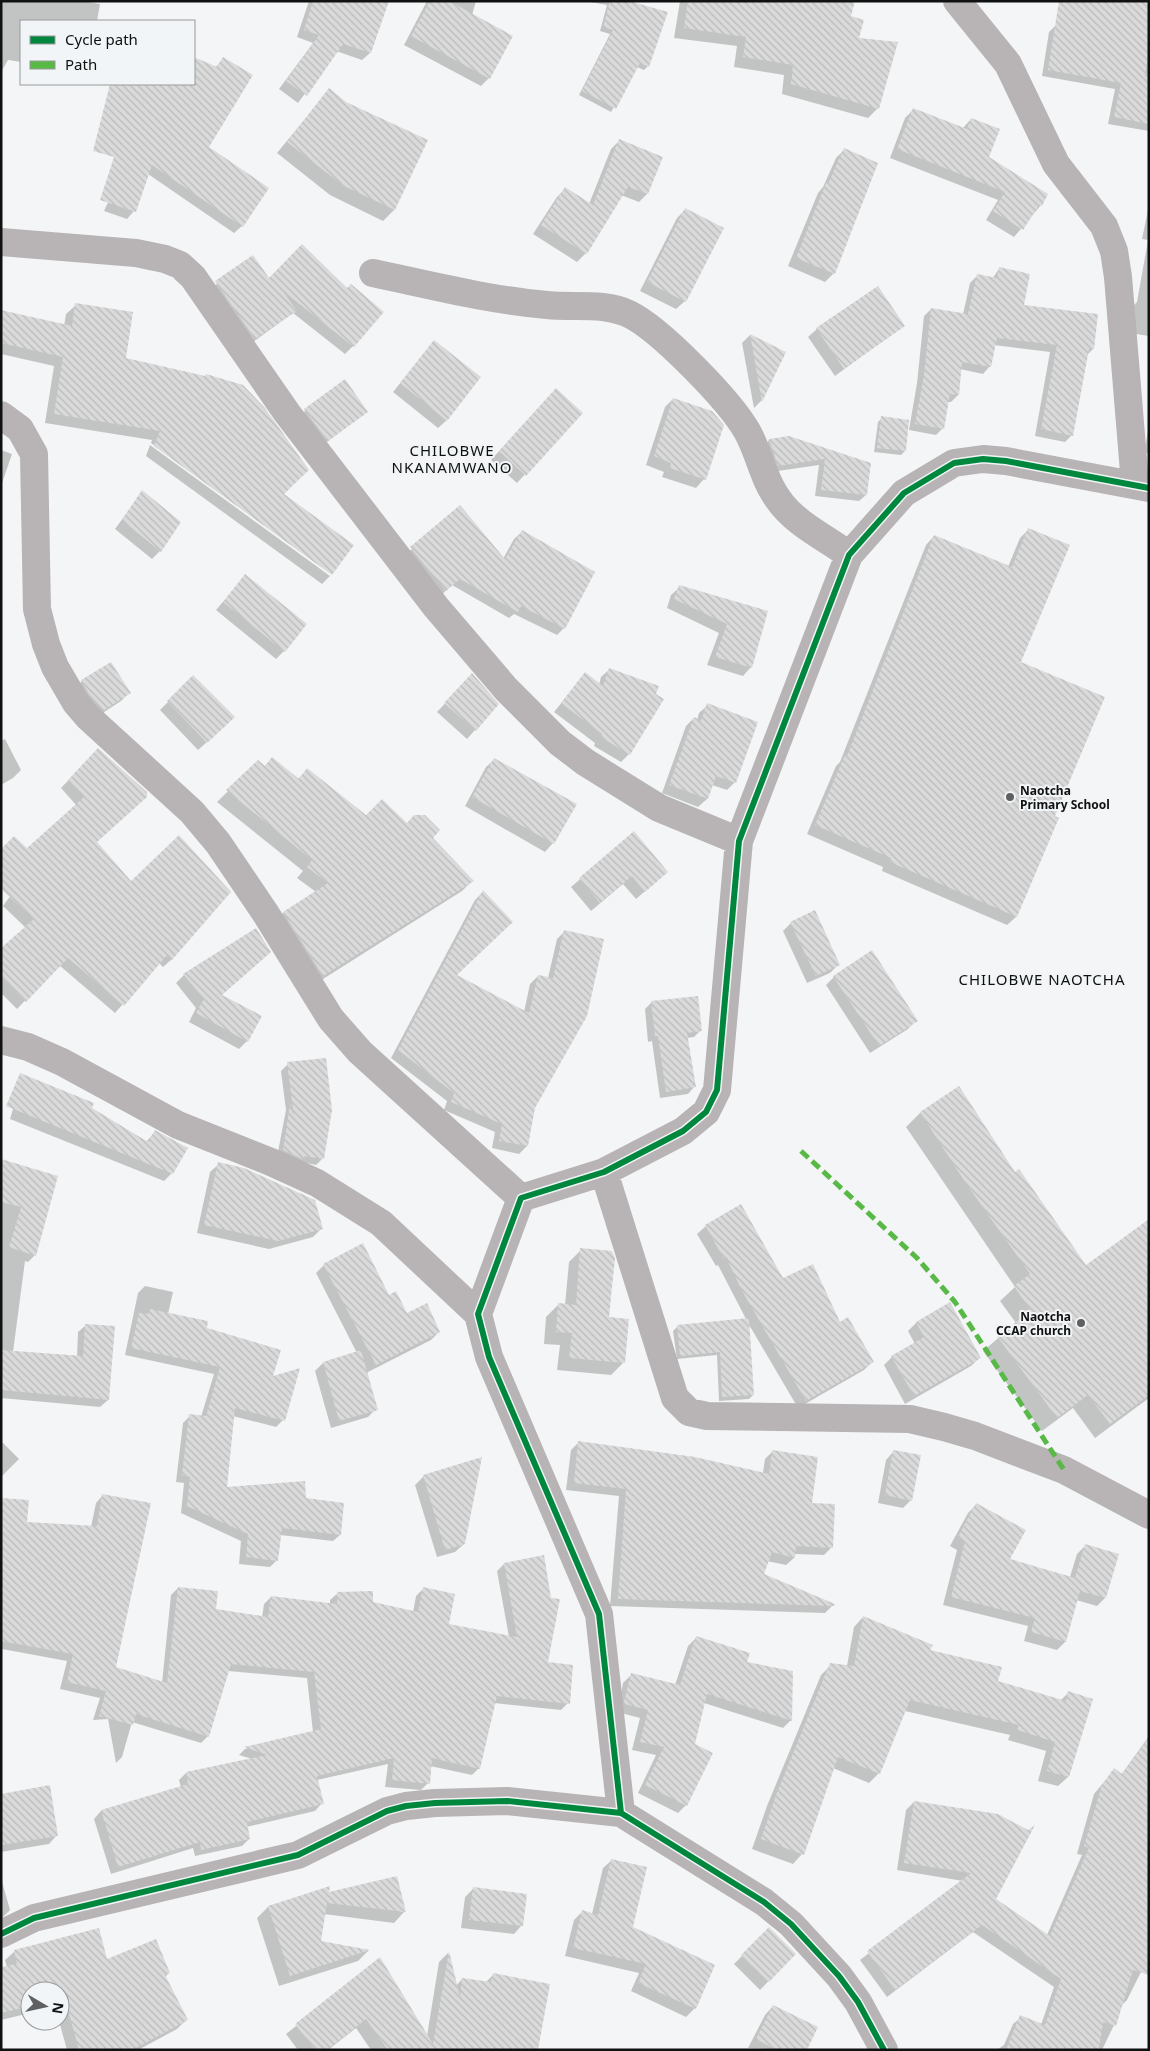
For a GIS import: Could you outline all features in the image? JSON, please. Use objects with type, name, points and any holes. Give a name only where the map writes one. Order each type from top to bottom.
[{"type":"street","points":[[521,1198],[604,1172],[683,1131],[706,1112],[717,1090],[739,841],[849,555],[904,494],[954,463],[983,459],[1006,461],[1142,486],[1114,251],[1104,226],[1056,164],[1008,64],[957,1]]},
{"type":"street","points":[[1,242],[136,253],[165,259],[180,265],[193,276],[287,413],[436,607],[506,689],[560,743],[585,762],[659,808],[739,841]]},
{"type":"street","points":[[373,273],[547,306],[607,307],[630,314],[660,338],[717,391],[746,430],[777,499],[791,514],[849,555]]},
{"type":"street","points":[[1,415],[20,429],[34,454],[37,609],[52,659],[76,703],[88,717],[192,812],[218,843],[266,914],[331,1020],[354,1045],[521,1198]]},
{"type":"street","points":[[1,1040],[28,1048],[62,1062],[178,1125],[271,1162],[317,1183],[382,1223],[478,1314],[489,1357],[599,1614],[621,1813]]},
{"type":"street","points":[[604,1172],[675,1398],[689,1412],[707,1416],[910,1419],[975,1436],[1064,1470],[1149,1515]]},
{"type":"street","points":[[478,1314],[521,1198]]},
{"type":"street","points":[[1,1934],[41,1916],[298,1855],[386,1811],[406,1806],[435,1803],[508,1802],[621,1813],[764,1902],[792,1924],[839,1976],[858,2002],[884,2050]]},
{"type":"building","points":[[313,1],[389,1],[371,53],[343,44],[307,96],[286,81],[319,35],[304,30]]},
{"type":"building","points":[[430,1],[449,1],[513,36],[490,79],[411,36]]},
{"type":"building","points":[[610,1],[629,1],[668,12],[649,67],[640,63],[616,109],[582,91],[613,30],[603,27]]},
{"type":"building","points":[[688,1],[855,1],[851,16],[864,20],[859,38],[898,42],[879,109],[791,84],[793,65],[743,57],[746,37],[684,28]]},
{"type":"building","points":[[1059,1],[1149,1],[1149,50],[1145,76],[1149,77],[1149,124],[1114,117],[1121,83],[1048,70]]},
{"type":"building","points":[[195,57],[217,67],[223,57],[253,75],[209,147],[269,188],[243,227],[152,165],[136,212],[100,200],[114,157],[93,151],[110,85],[195,85]]},
{"type":"building","points":[[329,88],[346,102],[428,140],[395,210],[344,186],[287,142]]},
{"type":"building","points":[[913,108],[967,129],[971,118],[1000,129],[989,157],[1048,194],[1042,206],[1039,205],[1023,230],[993,211],[1005,192],[897,149]]},
{"type":"building","points":[[619,139],[663,157],[648,194],[628,187],[587,254],[541,225],[565,187],[593,205]]},
{"type":"building","points":[[844,148],[878,163],[835,274],[796,258],[826,183],[828,184]]},
{"type":"building","points":[[685,208],[724,228],[686,302],[647,282]]},
{"type":"building","points":[[302,244],[347,288],[351,284],[384,312],[354,347],[282,290],[297,311],[255,339],[215,281],[253,255],[269,278]]},
{"type":"building","points":[[999,267],[1030,274],[1024,305],[1098,314],[1094,349],[1089,349],[1073,436],[1041,429],[1057,345],[997,338],[991,367],[962,362],[959,395],[950,394],[944,429],[915,424],[924,375],[931,308],[968,314],[977,274],[997,278]]},
{"type":"building","points":[[878,286],[905,326],[844,369],[816,328]]},
{"type":"building","points":[[75,303],[133,312],[126,358],[205,376],[206,374],[243,385],[265,408],[309,470],[284,494],[354,545],[332,575],[154,446],[160,431],[54,414],[63,357],[1,343],[1,310],[72,326]]},
{"type":"building","points":[[750,334],[786,352],[762,402]]},
{"type":"building","points":[[434,340],[481,377],[447,421],[400,383]]},
{"type":"building","points":[[345,379],[368,412],[328,441],[304,409]]},
{"type":"building","points":[[556,388],[583,413],[526,476],[499,451]]},
{"type":"building","points":[[673,398],[712,411],[724,425],[706,480],[670,468],[671,463],[654,456]]},
{"type":"building","points":[[881,416],[909,420],[906,451],[877,448]]},
{"type":"building","points":[[789,436],[871,463],[867,495],[821,490],[825,459],[778,466],[769,439]]},
{"type":"building","points":[[142,490],[181,522],[161,552],[122,520]]},
{"type":"building","points":[[460,505],[505,559],[522,530],[595,572],[565,629],[521,606],[518,612],[460,579],[446,591],[410,547]]},
{"type":"building","points":[[1028,528],[1070,545],[1021,662],[1105,697],[1055,816],[1059,818],[1017,917],[890,862],[891,858],[815,825],[845,755],[847,756],[934,535],[1012,567]]},
{"type":"building","points":[[245,574],[307,624],[285,652],[223,602]]},
{"type":"building","points":[[679,585],[768,611],[752,668],[715,657],[727,624],[674,599]]},
{"type":"building","points":[[111,662],[131,693],[104,710],[89,694],[81,680]]},
{"type":"building","points":[[609,668],[659,686],[656,694],[664,699],[630,755],[601,737],[602,734],[561,703],[585,672],[603,686]]},
{"type":"building","points":[[472,673],[499,704],[476,731],[444,703]]},
{"type":"building","points":[[193,675],[235,717],[207,743],[167,701]]},
{"type":"building","points":[[707,703],[758,722],[736,783],[716,776],[708,799],[669,785],[694,717],[701,721]]},
{"type":"building","points":[[98,748],[147,792],[147,797],[97,842],[131,881],[179,835],[231,892],[172,960],[167,955],[124,1006],[68,958],[26,1002],[1,977],[1,948],[34,919],[1,889],[1,849],[14,836],[27,848],[84,797],[68,780]]},
{"type":"building","points":[[272,757],[299,779],[307,768],[366,815],[382,799],[407,823],[414,815],[425,815],[440,830],[433,838],[474,881],[323,976],[283,912],[328,883],[307,867],[312,860],[226,790],[258,760],[265,766]]},
{"type":"building","points":[[494,758],[577,804],[554,844],[472,797]]},
{"type":"building","points":[[634,831],[668,872],[645,892],[632,876],[600,903],[579,878]]},
{"type":"building","points":[[483,890],[513,922],[457,975],[529,1013],[538,975],[553,978],[564,930],[604,939],[587,1016],[535,1108],[528,1146],[499,1141],[502,1124],[451,1102],[454,1093],[398,1050]]},
{"type":"building","points":[[815,910],[840,965],[816,976],[790,922]]},
{"type":"building","points":[[256,928],[271,952],[222,995],[262,1016],[248,1042],[196,1013],[204,999],[183,974]]},
{"type":"building","points":[[872,950],[918,1021],[879,1046],[833,976]]},
{"type":"building","points":[[698,996],[702,1031],[687,1033],[696,1087],[666,1092],[658,1036],[655,1036],[651,1001]]},
{"type":"building","points":[[326,1058],[332,1110],[324,1159],[304,1156],[305,1160],[283,1150],[290,1104],[294,1117],[287,1062]]},
{"type":"building","points":[[20,1073],[94,1103],[92,1108],[148,1142],[155,1130],[188,1148],[173,1174],[6,1106]]},
{"type":"building","name":"Naotcha CCAP church","points":[[959,1086],[1015,1172],[1019,1169],[1086,1265],[1149,1219],[1149,1395],[1110,1424],[1088,1395],[1057,1418],[997,1336],[1031,1311],[1014,1286],[1030,1274],[965,1182],[920,1112]]},
{"type":"building","points":[[1,1159],[58,1176],[36,1256],[9,1247],[21,1207],[1,1202]]},
{"type":"building","points":[[218,1162],[244,1168],[315,1200],[323,1229],[278,1241],[204,1225]]},
{"type":"building","points":[[741,1204],[783,1278],[813,1264],[840,1322],[848,1317],[874,1362],[806,1401],[741,1289],[726,1257],[724,1259],[705,1225]]},
{"type":"building","points":[[363,1243],[389,1295],[396,1291],[407,1313],[427,1303],[440,1332],[376,1365],[323,1264]]},
{"type":"building","points":[[580,1248],[612,1251],[615,1258],[609,1317],[629,1319],[625,1363],[569,1358],[572,1333],[556,1332],[558,1303],[576,1305]]},
{"type":"building","points":[[950,1302],[981,1358],[914,1396],[891,1356],[924,1337],[916,1322]]},
{"type":"building","points":[[150,1309],[208,1321],[207,1328],[281,1350],[273,1376],[300,1368],[285,1421],[235,1408],[227,1487],[305,1481],[306,1498],[344,1503],[341,1535],[282,1528],[278,1561],[246,1557],[248,1534],[187,1506],[190,1477],[182,1475],[189,1414],[206,1416],[220,1367],[131,1348],[139,1313],[148,1314]]},
{"type":"building","points":[[749,1318],[754,1395],[722,1397],[720,1352],[680,1356],[677,1325]]},
{"type":"building","points":[[85,1324],[115,1326],[109,1400],[1,1390],[1,1350],[83,1356]]},
{"type":"building","points":[[361,1350],[378,1410],[339,1421],[323,1362]]},
{"type":"building","points":[[578,1441],[695,1457],[769,1474],[772,1450],[818,1457],[812,1503],[835,1504],[833,1548],[796,1546],[795,1558],[772,1552],[764,1574],[835,1604],[834,1606],[618,1599],[626,1489],[574,1483]]},
{"type":"building","points":[[893,1450],[921,1455],[912,1501],[885,1495]]},
{"type":"building","points":[[482,1457],[465,1544],[445,1550],[423,1475]]},
{"type":"building","points":[[102,1494],[151,1503],[116,1667],[167,1683],[178,1587],[218,1591],[216,1609],[268,1617],[271,1596],[337,1604],[337,1592],[373,1591],[373,1602],[418,1612],[423,1587],[455,1594],[449,1624],[517,1637],[504,1563],[544,1555],[551,1598],[560,1599],[548,1662],[573,1665],[570,1704],[497,1696],[480,1769],[432,1758],[430,1784],[392,1780],[394,1758],[317,1776],[324,1804],[247,1822],[250,1839],[201,1850],[200,1842],[118,1867],[101,1810],[188,1784],[186,1772],[267,1755],[244,1747],[321,1729],[314,1672],[231,1664],[209,1737],[136,1714],[133,1725],[99,1716],[106,1691],[67,1682],[73,1654],[1,1641],[1,1498],[29,1500],[27,1522],[97,1526]]},
{"type":"building","points":[[976,1503],[1026,1530],[1010,1559],[1075,1578],[1085,1544],[1119,1554],[1106,1598],[1080,1591],[1066,1642],[1031,1632],[1035,1618],[951,1597],[965,1541],[958,1537]]},
{"type":"building","points":[[863,1616],[933,1645],[930,1650],[1002,1667],[998,1681],[1066,1701],[1068,1691],[1093,1699],[1069,1777],[1047,1771],[1055,1742],[1017,1730],[1019,1725],[910,1700],[880,1774],[838,1757],[804,1855],[761,1839],[776,1795],[830,1663],[854,1666]]},
{"type":"building","points":[[696,1636],[750,1653],[747,1662],[793,1671],[792,1721],[707,1694],[695,1744],[713,1753],[687,1806],[645,1785],[664,1747],[640,1742],[648,1710],[625,1704],[624,1702],[631,1673],[680,1685]]},
{"type":"building","points":[[1149,1737],[1149,1975],[1133,1970],[1116,2026],[1103,2022],[1099,2048],[1103,2050],[1006,2050],[1020,2015],[1045,2025],[1061,1979],[982,1925],[895,1990],[867,1951],[971,1873],[904,1863],[914,1801],[998,1814],[1028,1830],[1035,1825],[996,1899],[1050,1936],[1089,1848],[1084,1846],[1102,1785],[1114,1768],[1122,1774]]},
{"type":"building","points":[[50,1785],[58,1836],[1,1845],[1,1794]]},
{"type":"building","points":[[611,1859],[647,1867],[633,1927],[715,1965],[696,2009],[638,1983],[646,1964],[573,1948],[582,1910],[598,1915]]},
{"type":"building","points":[[397,1876],[406,1912],[327,1903],[321,1941],[370,1950],[290,1976],[268,1906],[330,1886],[329,1892]]},
{"type":"building","points":[[473,1887],[527,1894],[523,1926],[469,1920]]},
{"type":"building","points":[[769,1927],[796,1954],[769,1982],[741,1955]]},
{"type":"building","points":[[99,1928],[107,1959],[156,1939],[170,1973],[165,1975],[188,2020],[132,2050],[79,2050],[70,2017],[70,1981],[20,1981],[20,2008],[1,2013],[1,1967],[17,1964],[14,1950]]},
{"type":"building","points":[[449,1951],[460,1997],[462,1978],[491,1982],[493,1973],[550,1984],[538,2050],[388,2050],[366,2019],[327,2050],[315,2050],[295,2024],[380,1957],[433,2044]]},
{"type":"building","points":[[773,2005],[818,2027],[807,2050],[777,2050],[756,2039]]},
{"type":"marked path","points":[[801,1151],[917,1258],[955,1302],[1064,1470]]},
{"type":"cycle path","points":[[621,1813],[599,1614],[489,1357],[478,1314],[521,1198],[604,1172],[683,1131],[706,1112],[717,1090],[739,841],[849,555],[904,493],[954,463],[983,459],[1006,461],[1149,488]]},
{"type":"cycle path","points":[[1,1934],[34,1918],[298,1855],[387,1811],[406,1806],[435,1803],[507,1801],[621,1813],[764,1902],[791,1924],[839,1976],[858,2002],[884,2050]]},
{"type":"place","name":"Naotcha Primary School","points":[[1010,797]]},
{"type":"place","name":"Naotcha CCAP church","points":[[1081,1323]]},
{"type":"district","name":"CHILOBWE NKANAMWANO","points":[[452,458]]},
{"type":"district","name":"CHILOBWE NAOTCHA","points":[[1042,979]]}]
